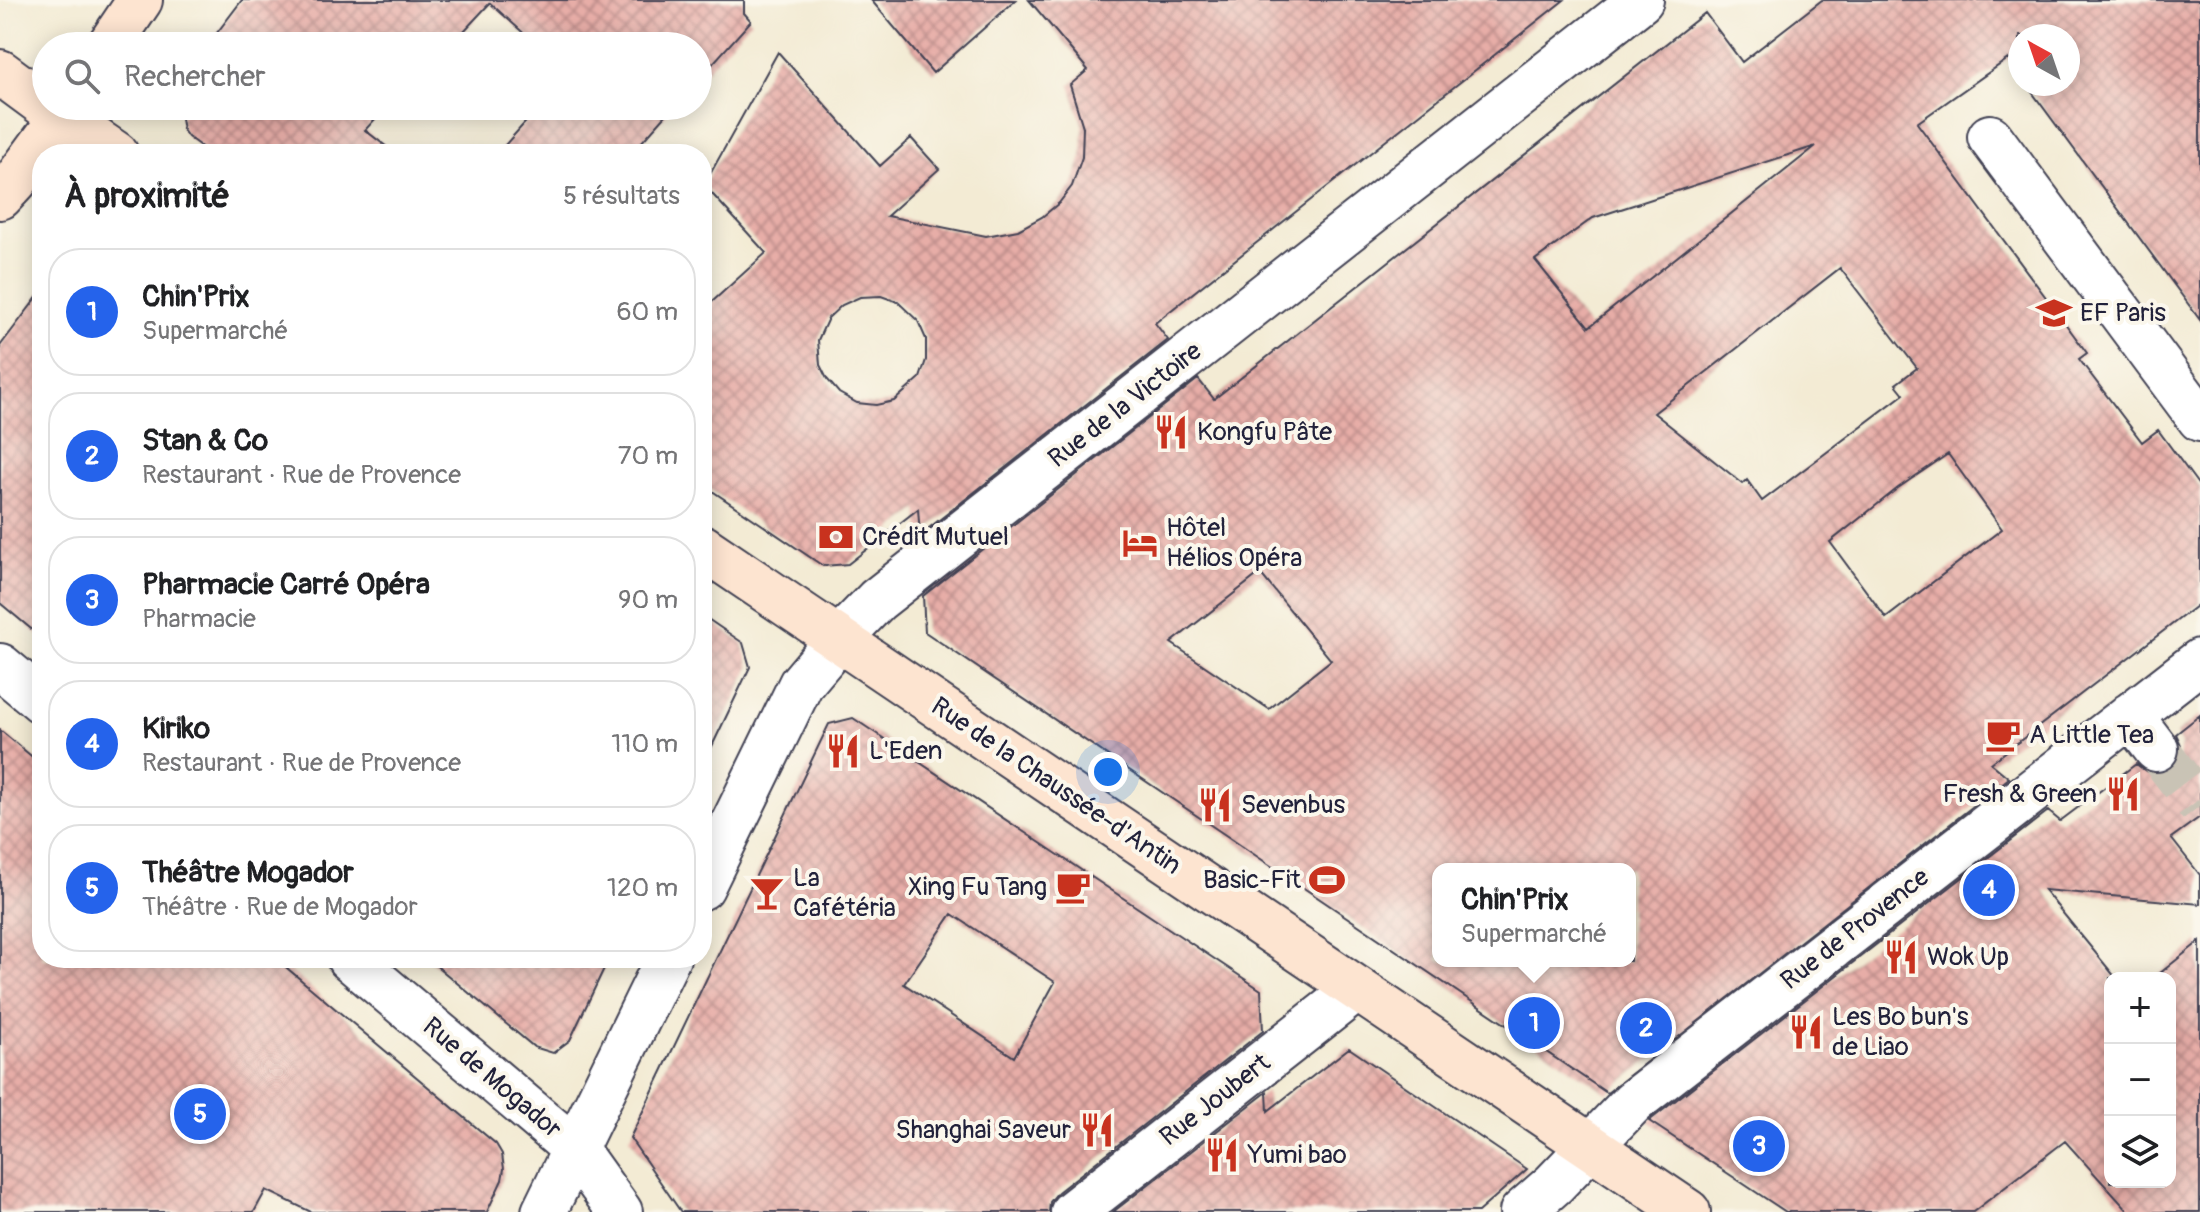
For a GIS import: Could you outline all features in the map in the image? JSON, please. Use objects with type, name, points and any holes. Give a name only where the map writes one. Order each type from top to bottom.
[{"type":"main road","points":[[118,32],[140,0]]},
{"type":"main road","points":[[0,72],[32,93]]},
{"type":"main road","points":[[34,144],[49,120]]},
{"type":"main road","points":[[71,120],[103,144]]},
{"type":"main road","points":[[0,197],[32,147]]},
{"type":"main road","name":"Rue de la Chaussée-d'Antin","points":[[712,554],[1688,1212]]},
{"type":"street","name":"Rue de la Victoire","points":[[712,866],[801,684],[877,600],[1641,0]]},
{"type":"street","points":[[1990,137],[2200,419]]},
{"type":"street","name":"Rue de Provence","points":[[1522,1212],[1633,1102],[2143,732],[2200,661]]},
{"type":"street","points":[[0,666],[32,693]]},
{"type":"street","name":"Rue de Mogador","points":[[361,968],[575,1149],[620,1212]]},
{"type":"street","points":[[544,1212],[663,968]]},
{"type":"street","name":"Rue Joubert","points":[[1073,1212],[1357,989]]},
{"type":"building","points":[[242,0],[744,0],[744,13],[751,21],[712,64],[712,32],[522,32],[490,3],[463,32],[218,32]]},
{"type":"building","points":[[871,0],[1016,0],[933,73]]},
{"type":"building","points":[[1029,0],[1564,0],[1155,323],[1168,340],[920,535],[918,509],[848,564],[823,566],[712,491],[712,302],[766,253],[712,194],[712,171],[778,52],[880,166],[911,138],[939,169],[887,216],[986,236],[1018,230],[1042,217],[1059,203],[1072,186],[1082,157],[1083,127],[1070,85],[1088,70]],"holes":[[[881,296],[898,302],[918,321],[926,339],[926,360],[920,378],[894,401],[876,405],[857,403],[839,393],[827,379],[820,365],[818,340],[828,318],[842,305],[860,297]]]},
{"type":"building","points":[[1822,0],[2200,0],[2200,320],[2035,96],[2080,96],[2080,24],[2008,24],[2008,59],[1917,123],[2087,353],[2079,359],[2142,442],[2158,430],[2200,487],[2200,603],[1991,763],[2009,778],[1607,1093],[925,632],[923,596],[1198,379],[1214,399],[1705,13],[1742,62]],"holes":[[[1816,146],[1589,327],[1535,260],[1593,218]],[[1840,268],[1917,368],[1896,384],[1904,394],[1762,501],[1747,480],[1743,484],[1654,413]],[[1948,454],[2002,529],[1886,618],[1830,542],[1898,488]],[[1260,573],[1331,660],[1269,709],[1171,643]]]},
{"type":"building","points":[[181,120],[374,120],[365,130],[383,144],[197,144],[183,130]]},
{"type":"building","points":[[527,120],[661,120],[640,144],[506,144]]},
{"type":"building","points":[[32,304],[32,630],[0,603],[0,346]]},
{"type":"building","points":[[712,622],[743,643],[750,667],[712,746]]},
{"type":"building","points":[[2200,715],[2200,817],[2171,838],[2200,875],[2200,904],[2044,890],[2111,972],[2104,972],[2104,1184],[2065,1141],[1973,1212],[1786,1212],[1649,1121],[2048,811],[2060,821],[2136,764],[2147,772],[2160,774],[2170,769],[2179,758],[2181,745],[2176,734]]},
{"type":"building","points":[[853,718],[1261,990],[1263,1031],[1058,1192],[1050,1202],[1049,1212],[681,1212],[630,1138],[829,724]],"holes":[[[952,914],[1055,982],[1014,1057],[904,984]]]},
{"type":"building","points":[[0,730],[32,757],[32,968],[287,968],[496,1144],[502,1154],[504,1169],[487,1212],[311,1212],[266,1190],[254,1212],[0,1212]]},
{"type":"building","points":[[2200,941],[2200,1212],[2129,1212],[2107,1188],[2176,1188],[2176,972],[2161,972]]},
{"type":"building","points":[[439,968],[604,968],[570,1040],[553,1053],[534,1047]]},
{"type":"building","points":[[1349,1048],[1527,1169],[1478,1212],[1113,1212],[1267,1092],[1268,1111]]},
{"type":"tunnel","points":[[2156,749],[2200,806]]},
{"type":"place","name":"EF Paris","points":[[2054,313]]},
{"type":"place","name":"Kongfu Pâte","points":[[1171,432]]},
{"type":"place","name":"Crédit Mutuel","points":[[836,537]]},
{"type":"place","name":"Hôtel Hélios Opéra","points":[[1140,543]]},
{"type":"place","name":"A Little Tea","points":[[2003,735]]},
{"type":"place","name":"L'Eden","points":[[843,751]]},
{"type":"place","name":"Fresh & Green","points":[[2123,794]]},
{"type":"place","name":"Sevenbus","points":[[1215,805]]},
{"type":"place","name":"Basic-Fit","points":[[1327,880]]},
{"type":"place","name":"Xing Fu Tang","points":[[1073,887]]},
{"type":"place","name":"Kiriko","points":[[1989,890]]},
{"type":"place","name":"La Cafétéria","points":[[767,893]]},
{"type":"place","name":"Wok Up","points":[[1901,957]]},
{"type":"place","name":"Chin'Prix","points":[[1534,1023]]},
{"type":"place","name":"Stan & Co","points":[[1646,1028]]},
{"type":"place","name":"Les Bo bun's de Liao","points":[[1806,1032]]},
{"type":"place","name":"Théâtre Mogador","points":[[200,1114]]},
{"type":"place","name":"Shanghai Saveur","points":[[1097,1130]]},
{"type":"place","name":"Pharmacie Carré Opéra","points":[[1759,1146]]},
{"type":"place","name":"Yumi bao","points":[[1222,1155]]}]
